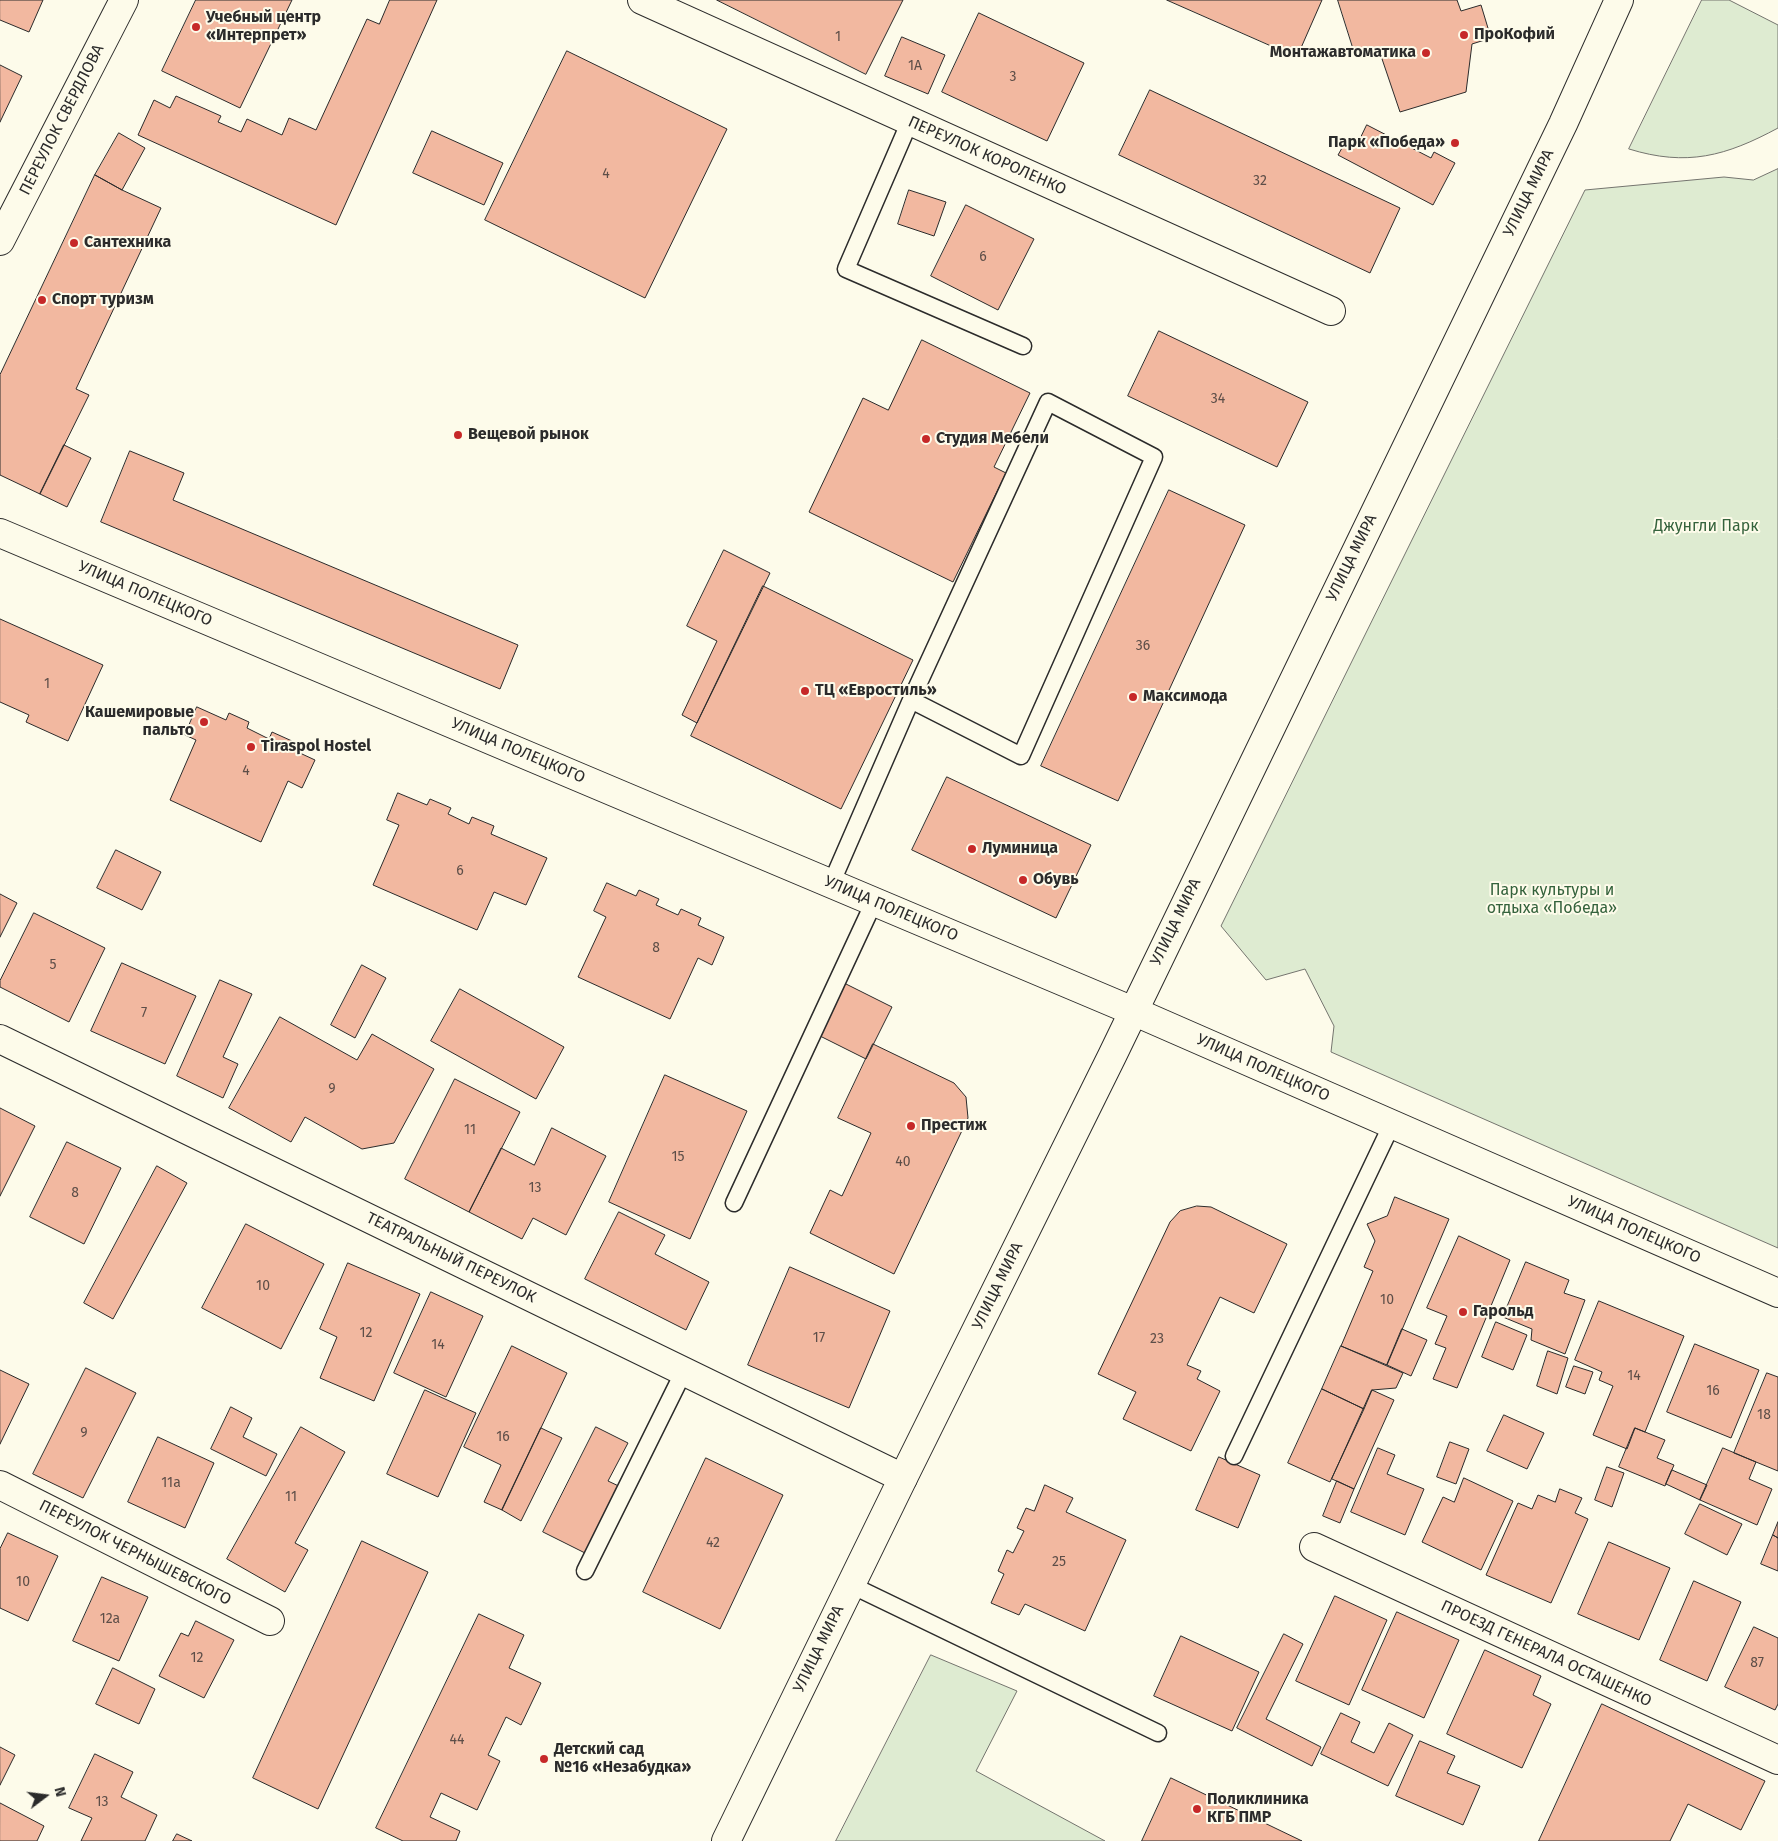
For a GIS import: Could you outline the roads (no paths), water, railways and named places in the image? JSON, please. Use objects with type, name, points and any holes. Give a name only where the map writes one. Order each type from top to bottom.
[{"type":"street","name":"ПЕРЕУЛОК СВЕРДЛОВА","points":[[0,241],[124,0]]},
{"type":"street","name":"ПЕРЕУЛОК КОРОЛЕНКО","points":[[642,0],[681,8],[910,121],[1331,311]]},
{"type":"street","name":"УЛИЦА МИРА","points":[[726,1841],[1112,1056],[1132,1011],[1563,124],[1619,0]]},
{"type":"street","name":"УЛИЦА ПОЛЕЦКОГО","points":[[0,533],[1132,1011],[1778,1293]]},
{"type":"street","name":"ТЕАТРАЛЬНЫЙ ПЕРЕУЛОК","points":[[0,1038],[903,1478]]},
{"type":"street","name":"ПЕРЕУЛОК ЧЕРНЫШЕВСКОГО","points":[[0,1485],[270,1621]]},
{"type":"street","name":"ПРОЕЗД ГЕНЕРАЛА ОСТАШЕНКО","points":[[1314,1547],[1778,1760]]},
{"type":"lane","points":[[910,121],[846,269],[1023,346]]},
{"type":"lane","points":[[831,884],[911,700],[1048,402],[1154,457],[1021,756],[911,700]]},
{"type":"lane","points":[[734,1203],[874,902]]},
{"type":"lane","points":[[1234,1456],[1392,1124]]},
{"type":"lane","points":[[585,1571],[684,1371]]},
{"type":"lane","points":[[851,1585],[1158,1733]]},
{"type":"place","name":"Учебный центр «Интерпрет»","points":[[196,27]]},
{"type":"place","name":"ПроКофий","points":[[1464,35]]},
{"type":"place","name":"Монтажавтоматика","points":[[1426,53]]},
{"type":"place","name":"Парк «Победа»","points":[[1455,143]]},
{"type":"place","name":"Сантехника","points":[[74,243]]},
{"type":"place","name":"Спорт туризм","points":[[42,300]]},
{"type":"place","name":"Вещевой рынок","points":[[458,435]]},
{"type":"place","name":"Студия Мебели","points":[[926,439]]},
{"type":"place","name":"ТЦ «Евростиль»","points":[[805,691]]},
{"type":"place","name":"Максимода","points":[[1133,697]]},
{"type":"place","name":"Кашемировые пальто","points":[[204,722]]},
{"type":"place","name":"Tiraspol Hostel","points":[[251,747]]},
{"type":"place","name":"Луминица","points":[[972,849]]},
{"type":"place","name":"Обувь","points":[[1023,880]]},
{"type":"place","name":"Престиж","points":[[911,1126]]},
{"type":"place","name":"Гарольд","points":[[1463,1312]]},
{"type":"place","name":"Детский сад №16 «Незабудка»","points":[[544,1759]]},
{"type":"place","name":"Поликлиника КГБ ПМР","points":[[1197,1809]]},
{"type":"park label","name":"Джунгли Парк","points":[[1706,527]]},
{"type":"park label","name":"Парк культуры и отдыха «Победа»","points":[[1552,900]]}]
